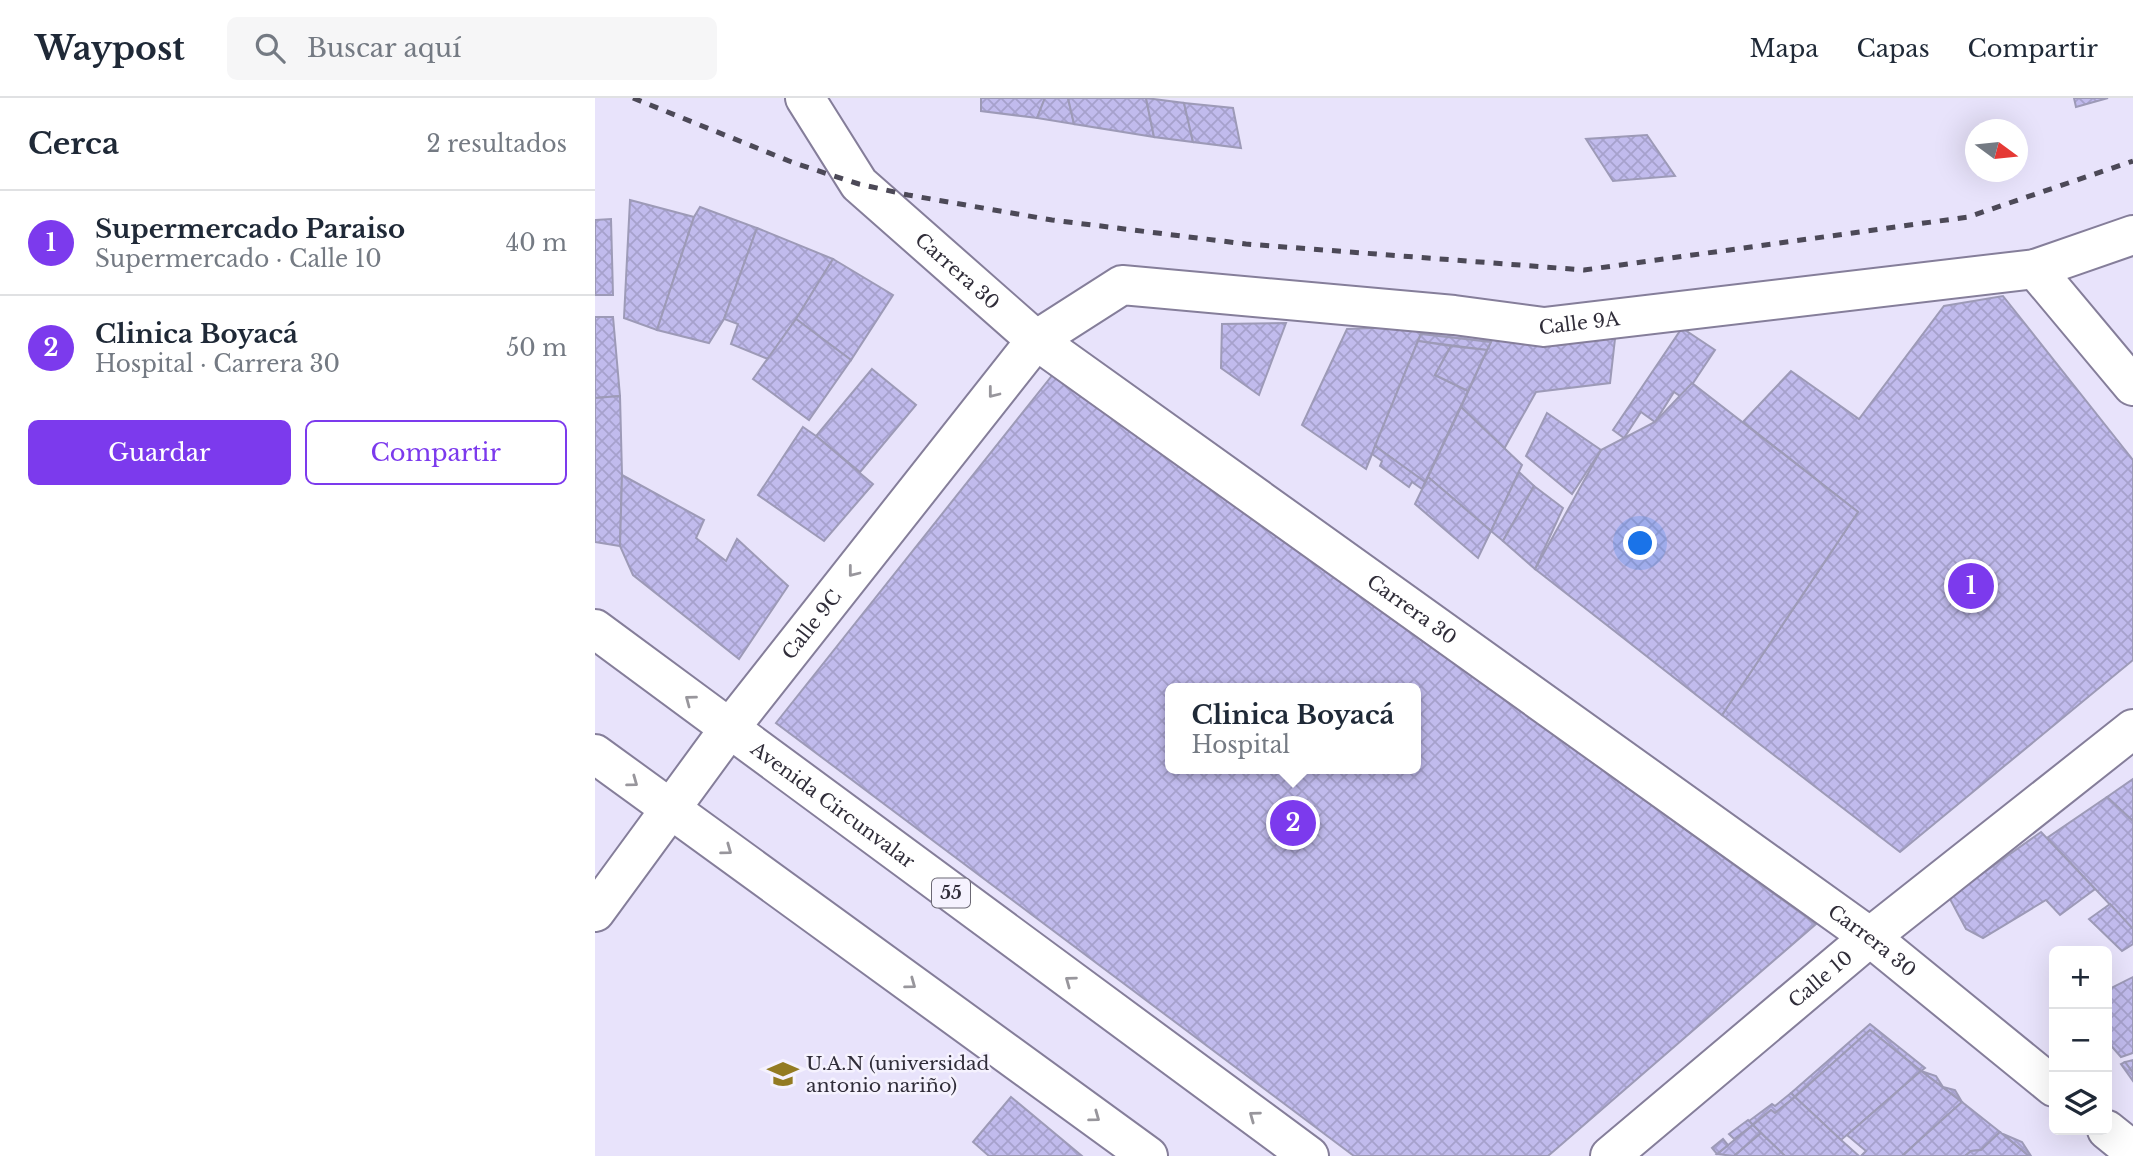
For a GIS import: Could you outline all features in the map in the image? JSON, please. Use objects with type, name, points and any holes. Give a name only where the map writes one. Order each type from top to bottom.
[{"type":"main road","name":"Carrera 30","points":[[805,98],[859,184],[1036,340],[1870,937],[2049,1083]]},
{"type":"main road","name":"Calle 9A","points":[[1036,340],[1122,285],[1454,315],[1544,327],[2035,269],[2133,235]]},
{"type":"main road","points":[[2035,269],[2133,386]]},
{"type":"main road","name":"Calle 9C","points":[[595,912],[729,729],[1036,340]]},
{"type":"main road","name":"Avenida Circunvalar","points":[[595,629],[1309,1156]]},
{"type":"main road","name":"Calle 10","points":[[1610,1156],[1870,937],[2133,729]]},
{"type":"main road","points":[[595,754],[1148,1156]]},
{"type":"main road","points":[[2112,1134],[2133,1151]]},
{"type":"building","points":[[981,98],[1045,98],[1037,118],[981,111]]},
{"type":"building","points":[[1045,98],[1068,98],[1074,124],[1037,118]]},
{"type":"building","points":[[1068,98],[1146,98],[1154,137],[1074,124]]},
{"type":"building","points":[[1146,98],[1184,103],[1193,142],[1154,137]]},
{"type":"building","points":[[2074,98],[2108,98],[2076,107]]},
{"type":"building","points":[[1184,103],[1233,108],[1241,148],[1193,142]]},
{"type":"building","points":[[1647,135],[1675,176],[1613,181],[1586,139]]},
{"type":"building","points":[[630,200],[694,217],[657,330],[624,318]]},
{"type":"building","points":[[700,207],[757,228],[724,319],[709,343],[657,330],[694,217]]},
{"type":"building","points":[[611,219],[613,295],[595,295],[595,220]]},
{"type":"building","points":[[757,228],[833,259],[768,359],[731,344],[738,324],[724,319]]},
{"type":"building","points":[[833,259],[893,295],[851,360],[796,319]]},
{"type":"building","points":[[2003,296],[2133,460],[2133,660],[1900,852],[1722,715],[1858,512],[1743,422],[1791,371],[1859,419],[1944,306]]},
{"type":"building","points":[[595,317],[613,317],[620,396],[595,398]]},
{"type":"building","points":[[796,319],[851,360],[809,420],[753,379]]},
{"type":"building","points":[[1286,323],[1259,395],[1221,368],[1222,324]]},
{"type":"building","points":[[1424,326],[1494,335],[1491,342],[1421,334]]},
{"type":"building","points":[[1424,326],[1366,469],[1302,425],[1347,329]]},
{"type":"building","points":[[1682,328],[1715,350],[1683,398],[1674,392],[1655,422],[1641,412],[1624,438],[1613,430]]},
{"type":"building","points":[[1616,330],[1610,383],[1536,392],[1504,449],[1461,407],[1494,335]]},
{"type":"building","points":[[1421,334],[1491,342],[1487,350],[1418,341]]},
{"type":"building","points":[[1418,341],[1451,346],[1435,375],[1468,391],[1425,482],[1375,446]]},
{"type":"building","points":[[1451,346],[1487,350],[1468,391],[1435,375]]},
{"type":"building","points":[[872,369],[916,405],[860,472],[816,436]]},
{"type":"building","points":[[1054,373],[1816,924],[1548,1156],[1354,1156],[776,723]]},
{"type":"building","points":[[1692,383],[1858,512],[1722,715],[1535,569],[1601,450],[1655,422]]},
{"type":"building","points":[[620,396],[620,546],[595,542],[595,398]]},
{"type":"building","points":[[1461,407],[1522,465],[1491,531],[1428,477]]},
{"type":"building","points":[[1547,413],[1601,450],[1572,494],[1526,456]]},
{"type":"building","points":[[803,427],[873,484],[824,541],[758,495]]},
{"type":"building","points":[[1375,446],[1425,482],[1422,489],[1412,482],[1409,487],[1380,466],[1382,461],[1372,454]]},
{"type":"building","points":[[1519,472],[1534,486],[1503,541],[1491,531]]},
{"type":"building","points":[[622,475],[704,520],[696,538],[726,561],[737,539],[788,586],[739,659],[633,575],[620,546]]},
{"type":"building","points":[[1428,477],[1491,531],[1478,558],[1415,504]]},
{"type":"building","points":[[1534,486],[1563,508],[1535,569],[1503,541]]},
{"type":"building","points":[[2133,779],[2133,821],[2107,797]]},
{"type":"building","points":[[2107,797],[2133,821],[2133,929],[2047,838]]},
{"type":"building","points":[[2041,832],[2095,889],[2060,915],[2046,900],[1983,938],[1966,929],[1949,897]]},
{"type":"building","points":[[2110,904],[2133,929],[2133,944],[2122,951],[2089,919]]},
{"type":"building","points":[[2133,977],[2133,1053],[2121,1057],[2112,1047],[2112,988]]},
{"type":"building","points":[[1870,1024],[1925,1068],[1921,1071],[1870,1030],[1795,1097],[1791,1093]]},
{"type":"building","points":[[1870,1030],[1921,1071],[1841,1140],[1795,1097]]},
{"type":"building","points":[[2133,1060],[2133,1073],[2125,1062]]},
{"type":"building","points":[[2125,1062],[2133,1073],[2133,1081],[2121,1064]]},
{"type":"building","points":[[1921,1071],[1936,1076],[1943,1087]]},
{"type":"building","points":[[1921,1071],[1962,1102],[1902,1156],[1861,1156],[1866,1151],[1847,1135]]},
{"type":"building","points":[[1943,1087],[1955,1090],[1962,1102]]},
{"type":"building","points":[[1791,1093],[1795,1097],[1775,1113],[1771,1110],[1753,1125],[1749,1121],[1772,1104],[1775,1106]]},
{"type":"building","points":[[1011,1097],[1082,1156],[989,1156],[973,1142]]},
{"type":"building","points":[[1795,1097],[1859,1156],[1785,1156],[1753,1125],[1771,1110],[1775,1113]]},
{"type":"building","points":[[1962,1102],[2000,1132],[1981,1150],[1971,1151],[1965,1156],[1902,1156]]},
{"type":"building","points":[[1748,1120],[1753,1125],[1734,1139],[1729,1134]]},
{"type":"building","points":[[1753,1125],[1761,1133],[1734,1156],[1717,1154]]},
{"type":"building","points":[[2000,1132],[2029,1156],[1965,1156],[1971,1151],[1981,1150]]},
{"type":"building","points":[[1761,1133],[1785,1156],[1734,1156]]},
{"type":"building","points":[[2003,1134],[2022,1142],[2031,1156],[2029,1156]]},
{"type":"building","points":[[1723,1139],[1728,1145],[1717,1154],[1712,1148]]},
{"type":"railway","points":[[633,98],[794,163],[859,184],[908,195],[1052,220],[1246,244],[1584,270],[1968,217],[2133,161]]},
{"type":"place","name":"Supermercado Paraiso","points":[[1971,586]]},
{"type":"place","name":"Clinica Boyacá","points":[[1293,823]]},
{"type":"place","name":"U.A.N (universidad antonio nariño)","points":[[783,1074]]}]
